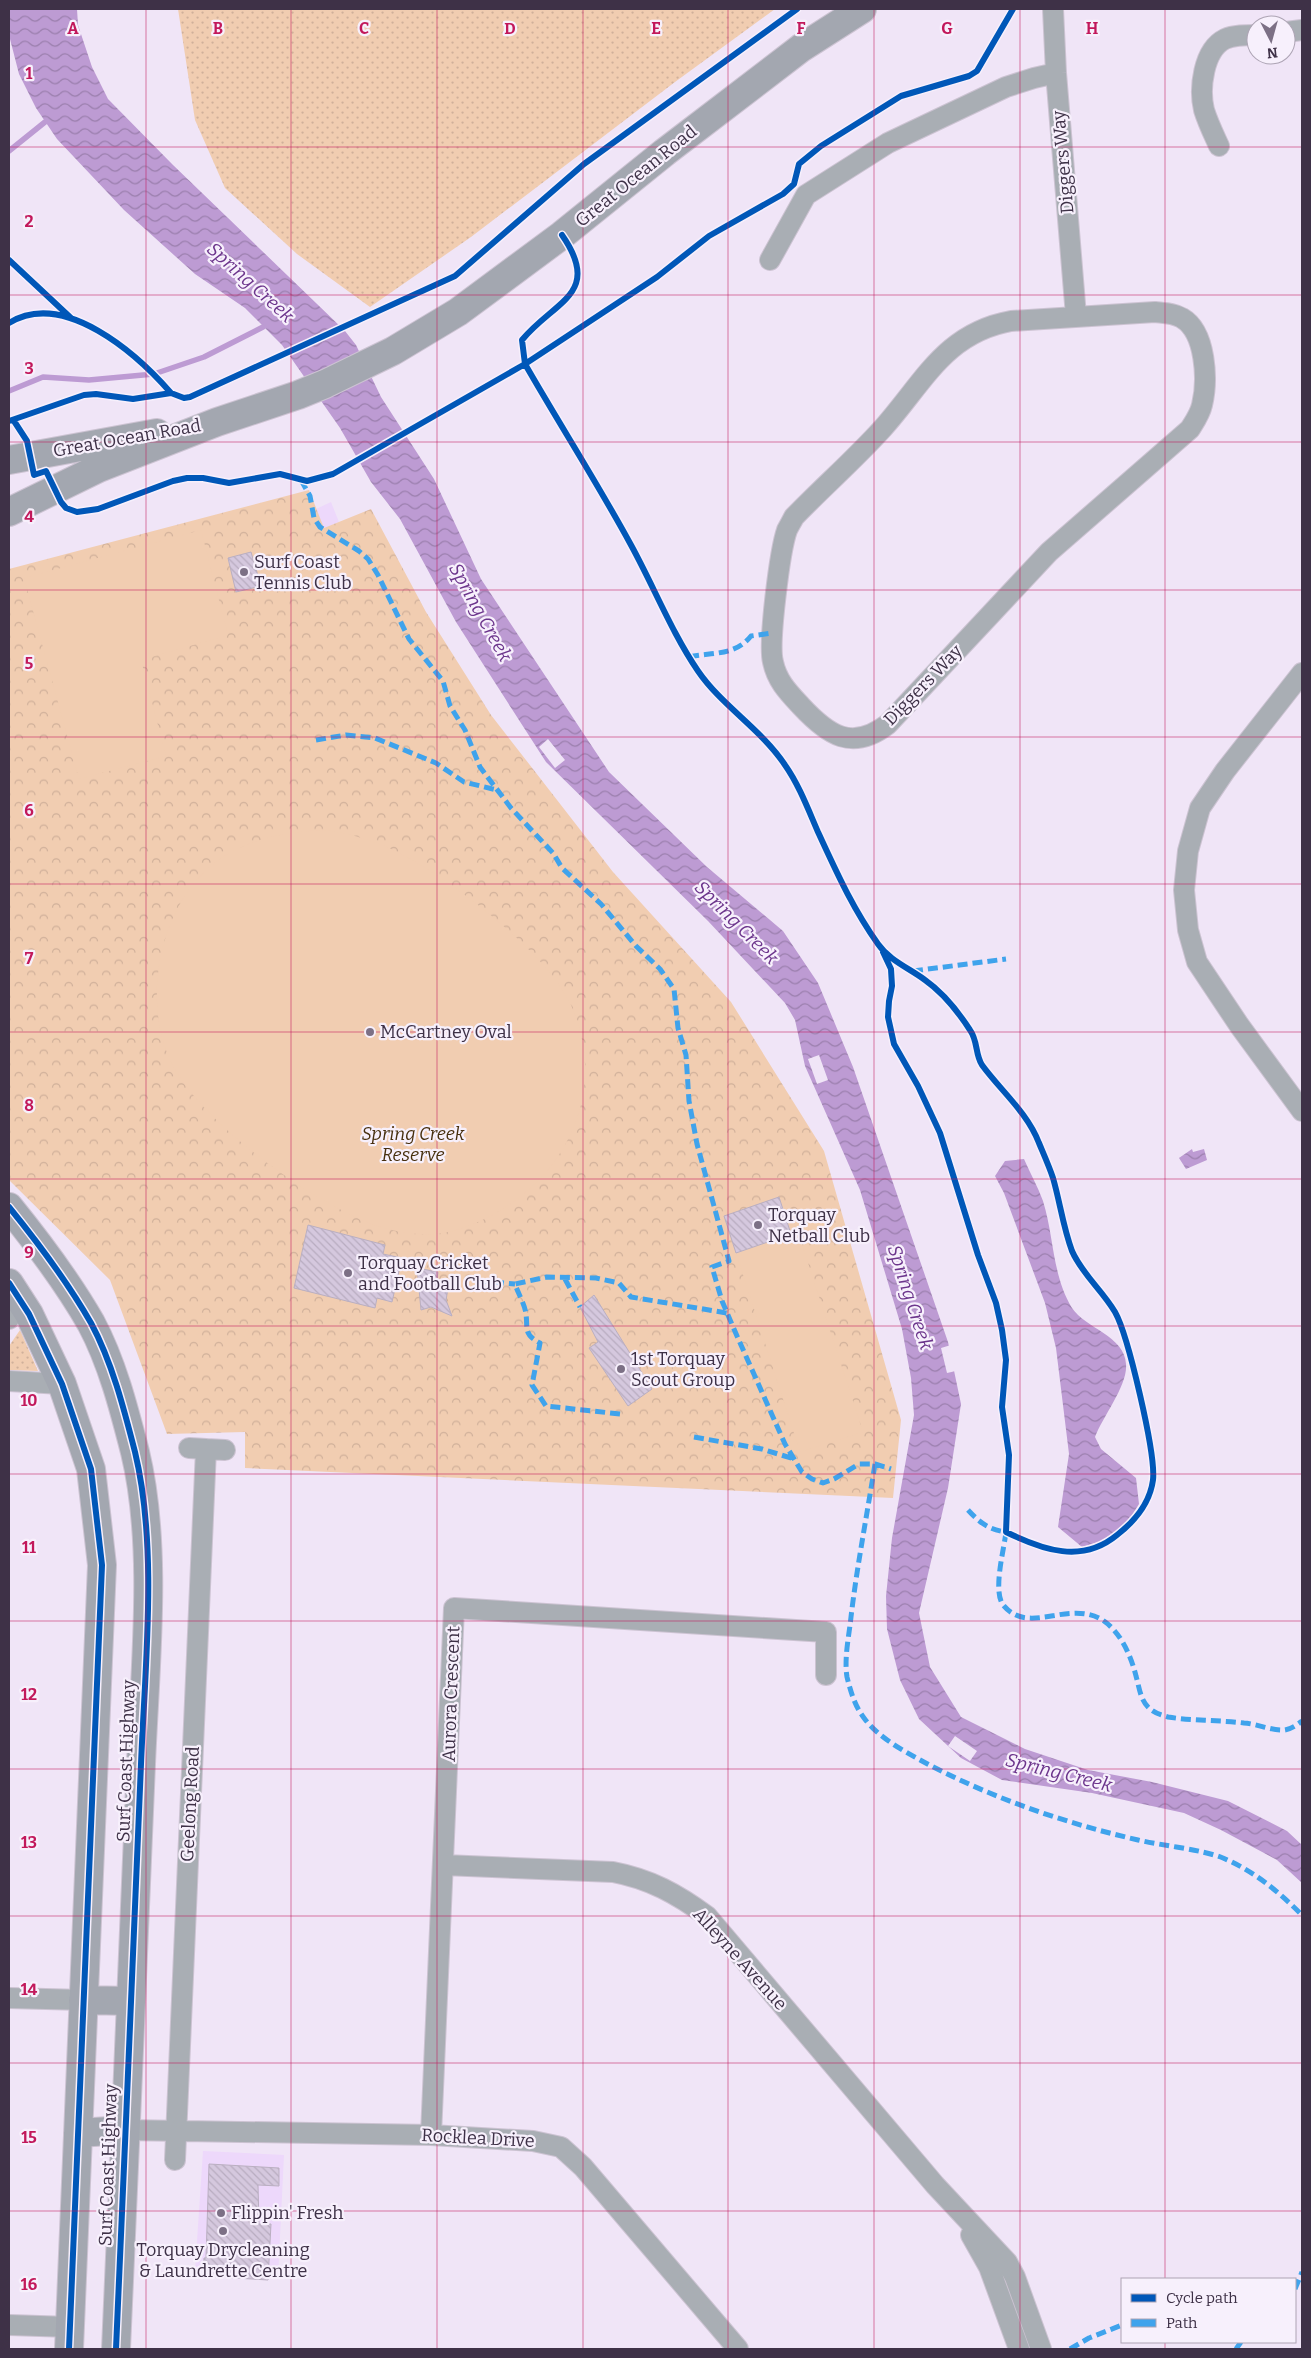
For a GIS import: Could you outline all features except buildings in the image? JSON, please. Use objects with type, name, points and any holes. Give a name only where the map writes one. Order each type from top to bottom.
[{"type":"main road","name":"Great Ocean Road","points":[[9,512],[99,468],[217,422],[298,395],[393,350],[458,312],[562,235],[665,152],[800,48],[862,9]]},
{"type":"main road","name":"Great Ocean Road","points":[[9,460],[60,449],[217,422]]},
{"type":"main road","name":"Surf Coast Highway","points":[[9,1208],[54,1263],[92,1325],[110,1366],[135,1454],[144,1509],[147,1590],[116,2349]]},
{"type":"main road","name":"Surf Coast Highway","points":[[12,1287],[29,1314],[62,1384],[91,1469],[102,1565],[70,2338]]},
{"type":"main road","points":[[83,2000],[130,2000]]},
{"type":"main road","points":[[78,2134],[125,2130]]},
{"type":"street","name":"Diggers Way","points":[[1053,9],[1056,73],[1076,316]]},
{"type":"street","points":[[1219,146],[1204,110],[1202,92],[1210,55],[1220,42],[1246,36]]},
{"type":"street","points":[[770,260],[806,195],[888,143],[1006,87],[1056,73]]},
{"type":"street","name":"Diggers Way","points":[[1155,312],[1182,318],[1196,334],[1203,352],[1204,390],[1198,417],[1190,429],[1049,552],[888,724],[878,732],[862,738],[846,738],[832,734],[819,726],[783,687],[772,660],[772,633],[783,546],[787,530],[794,517],[882,428],[946,352],[960,341],[975,331],[992,325],[1076,316],[1155,312]]},
{"type":"street","points":[[1302,673],[1225,771],[1200,808],[1188,851],[1184,890],[1188,930],[1198,962],[1239,1025],[1302,1111]]},
{"type":"street","points":[[9,1318],[12,1287]]},
{"type":"street","points":[[9,1381],[62,1384]]},
{"type":"street","name":"Geelong Road","points":[[175,2160],[207,1449]]},
{"type":"street","name":"Aurora Crescent","points":[[431,2135],[454,1608],[826,1632],[826,1675]]},
{"type":"street","name":"Alleyne Avenue","points":[[444,1865],[614,1872],[638,1876],[683,1898],[707,1916],[935,2185],[1007,2262],[1016,2277],[1041,2349]]},
{"type":"street","points":[[9,1998],[83,2000]]},
{"type":"street","name":"Rocklea Drive","points":[[125,2130],[176,2129],[431,2135],[533,2141],[561,2147],[584,2166],[738,2349]]},
{"type":"street","name":"Alleyne Avenue","points":[[935,2185],[978,2244],[1019,2349]]},
{"type":"street","points":[[9,2324],[70,2338]]},
{"type":"shaded area","points":[[331,502],[339,522],[324,528],[316,509]]},
{"type":"shaded area","points":[[203,2151],[284,2155],[278,2278],[195,2271]]},
{"type":"green space","points":[[178,9],[775,9],[675,82],[471,237],[370,307],[297,254],[225,188],[195,120]]},
{"type":"green space","name":"Spring Creek Reserve","points":[[309,490],[324,528],[371,509],[426,612],[491,715],[613,872],[731,1002],[824,1151],[901,1420],[893,1498],[245,1468],[245,1432],[167,1434],[110,1280],[9,1180],[9,569]]},
{"type":"green space","points":[[201,530],[228,635],[141,660],[166,756],[79,779],[24,578]]},
{"type":"green space","name":"McCartney Oval","points":[[327,830],[355,836],[382,845],[405,856],[460,891],[515,936],[539,960],[558,984],[571,1005],[582,1041],[585,1077],[580,1110],[567,1142],[548,1170],[523,1195],[494,1214],[451,1232],[422,1234],[384,1228],[328,1203],[297,1184],[266,1162],[210,1114],[188,1089],[173,1066],[163,1042],[158,1015],[157,987],[160,959],[167,932],[179,906],[194,884],[212,865],[224,856],[252,843],[266,838],[297,832]]},
{"type":"green space","points":[[798,1232],[863,1432],[800,1452],[736,1253]]},
{"type":"green space","points":[[20,1330],[38,1371],[9,1370],[9,1346]]},
{"type":"water","name":"Spring Creek","points":[[9,9],[77,9],[78,25],[92,67],[108,99],[173,165],[345,331],[356,345],[381,397],[434,479],[481,579],[609,772],[707,867],[783,931],[818,983],[853,1067],[948,1342],[961,1404],[948,1488],[919,1613],[930,1667],[961,1717],[1025,1749],[1088,1770],[1152,1782],[1228,1801],[1287,1831],[1302,1845],[1302,1883],[1277,1860],[1221,1830],[1184,1813],[1092,1793],[1002,1780],[961,1758],[919,1719],[900,1680],[887,1629],[886,1596],[892,1538],[914,1415],[911,1378],[902,1329],[860,1190],[805,1066],[795,1020],[785,1003],[708,921],[546,762],[456,622],[400,519],[371,482],[340,428],[282,345],[245,308],[195,274],[124,210],[57,139],[36,108],[19,74],[10,39]]},
{"type":"water","points":[[1192,1149],[1193,1152],[1204,1149],[1207,1160],[1186,1169],[1179,1158]]},
{"type":"water","points":[[1024,1159],[1039,1190],[1047,1214],[1057,1269],[1065,1295],[1078,1315],[1119,1346],[1124,1354],[1126,1364],[1126,1372],[1119,1391],[1095,1437],[1101,1449],[1136,1478],[1139,1504],[1119,1536],[1082,1547],[1058,1527],[1069,1454],[1056,1348],[1045,1303],[1004,1193],[995,1176],[1005,1161]]},
{"type":"pier","points":[[548,739],[565,760],[555,768],[539,747]]},
{"type":"pier","points":[[819,1055],[828,1080],[817,1084],[808,1059]]},
{"type":"pier","points":[[951,1345],[956,1371],[947,1373],[941,1348]]},
{"type":"pier","points":[[955,1736],[977,1751],[970,1761],[948,1746]]},
{"type":"waterway","points":[[9,151],[45,122]]},
{"type":"waterway","points":[[9,391],[43,377],[89,380],[154,374],[204,357],[263,327]]},
{"type":"marked path","points":[[301,480],[310,496],[314,518],[320,527],[359,551],[368,559],[378,575],[409,639],[443,681],[450,706],[465,730],[480,767],[511,808],[553,853],[562,868],[601,904],[636,946],[660,969],[674,989],[678,1028],[686,1055],[689,1101],[697,1144],[729,1261],[712,1267],[722,1301],[785,1444],[802,1472],[812,1479],[823,1483],[834,1479],[859,1464],[875,1464],[891,1469]]},
{"type":"marked path","points":[[689,657],[731,650],[738,647],[751,636],[772,633]]},
{"type":"marked path","points":[[316,740],[346,735],[375,738],[436,763],[464,782],[497,790]]},
{"type":"marked path","points":[[913,971],[1006,959]]},
{"type":"marked path","points":[[620,1414],[546,1406],[532,1385],[540,1343],[531,1337],[527,1331],[525,1310],[515,1284],[547,1277],[596,1278],[619,1283],[631,1297],[727,1313]]},
{"type":"marked path","points":[[565,1279],[580,1307]]},
{"type":"marked path","points":[[479,1281],[515,1284]]},
{"type":"marked path","points":[[694,1437],[762,1449],[794,1459]]},
{"type":"marked path","points":[[875,1464],[856,1579],[846,1662],[847,1677],[854,1699],[870,1725],[891,1742],[922,1761],[947,1774],[1027,1808],[1082,1826],[1148,1842],[1204,1852],[1223,1858],[1245,1869],[1266,1883],[1302,1915]]},
{"type":"marked path","points":[[968,1510],[985,1525],[1006,1532],[999,1582],[999,1591],[1004,1606],[1014,1614],[1026,1618],[1077,1613],[1091,1615],[1104,1621],[1124,1645],[1134,1668],[1141,1696],[1145,1704],[1153,1711],[1168,1717],[1244,1723],[1280,1730],[1289,1729],[1302,1721]]},
{"type":"marked path","points":[[1296,2287],[1302,2272]]},
{"type":"marked path","points":[[1070,2349],[1089,2338],[1121,2325]]},
{"type":"marked path","points":[[1236,2349],[1240,2343]]},
{"type":"cycle path","points":[[9,421],[84,395],[96,394],[133,399],[171,393],[184,398],[190,397],[455,276],[584,164],[797,9]]},
{"type":"cycle path","points":[[14,421],[27,441],[34,475],[46,471],[61,502],[66,508],[77,512],[98,509],[173,481],[187,478],[203,478],[229,483],[280,474],[307,481],[333,474],[525,364],[657,277],[709,236],[783,194],[794,184],[799,164],[821,146],[901,96],[969,76],[977,71],[1013,9]]},
{"type":"cycle path","points":[[562,235],[573,255],[578,271],[576,284],[560,305],[522,340],[525,364],[618,522],[663,610],[698,671],[718,695],[765,740],[795,781],[838,876],[878,944],[894,960],[919,976],[944,997],[973,1034],[982,1065],[1028,1121],[1053,1178],[1072,1251],[1081,1267],[1115,1312],[1134,1368],[1146,1421],[1153,1466],[1153,1480],[1149,1496],[1141,1510],[1130,1524],[1104,1544],[1076,1552],[1062,1551],[1048,1549],[1006,1532],[1009,1455],[1002,1407],[1006,1360],[1002,1330],[996,1303],[978,1255],[940,1133],[918,1086],[894,1044],[888,1017],[892,986],[891,969],[883,952]]},
{"type":"cycle path","points":[[9,260],[71,318]]},
{"type":"cycle path","points":[[9,323],[30,315],[53,314],[75,320],[98,331],[119,345],[157,377],[171,393]]},
{"type":"cycle path","points":[[9,1207],[42,1249],[72,1292],[91,1323],[105,1354],[122,1403],[135,1452],[142,1489],[146,1527],[148,1567],[147,1647],[116,2349]]},
{"type":"cycle path","points":[[9,1283],[29,1314],[62,1384],[91,1469],[102,1565],[69,2349]]},
{"type":"place","name":"Surf Coast Tennis Club","points":[[244,572]]},
{"type":"place","name":"McCartney Oval","points":[[370,1032]]},
{"type":"place","name":"Torquay Netball Club","points":[[758,1225]]},
{"type":"place","name":"Torquay Cricket and Football Club","points":[[348,1273]]},
{"type":"place","name":"1st Torquay Scout Group","points":[[621,1369]]},
{"type":"place","name":"Flippin' Fresh","points":[[221,2213]]},
{"type":"place","name":"Torquay Drycleaning & Laundrette Centre","points":[[223,2231]]}]
